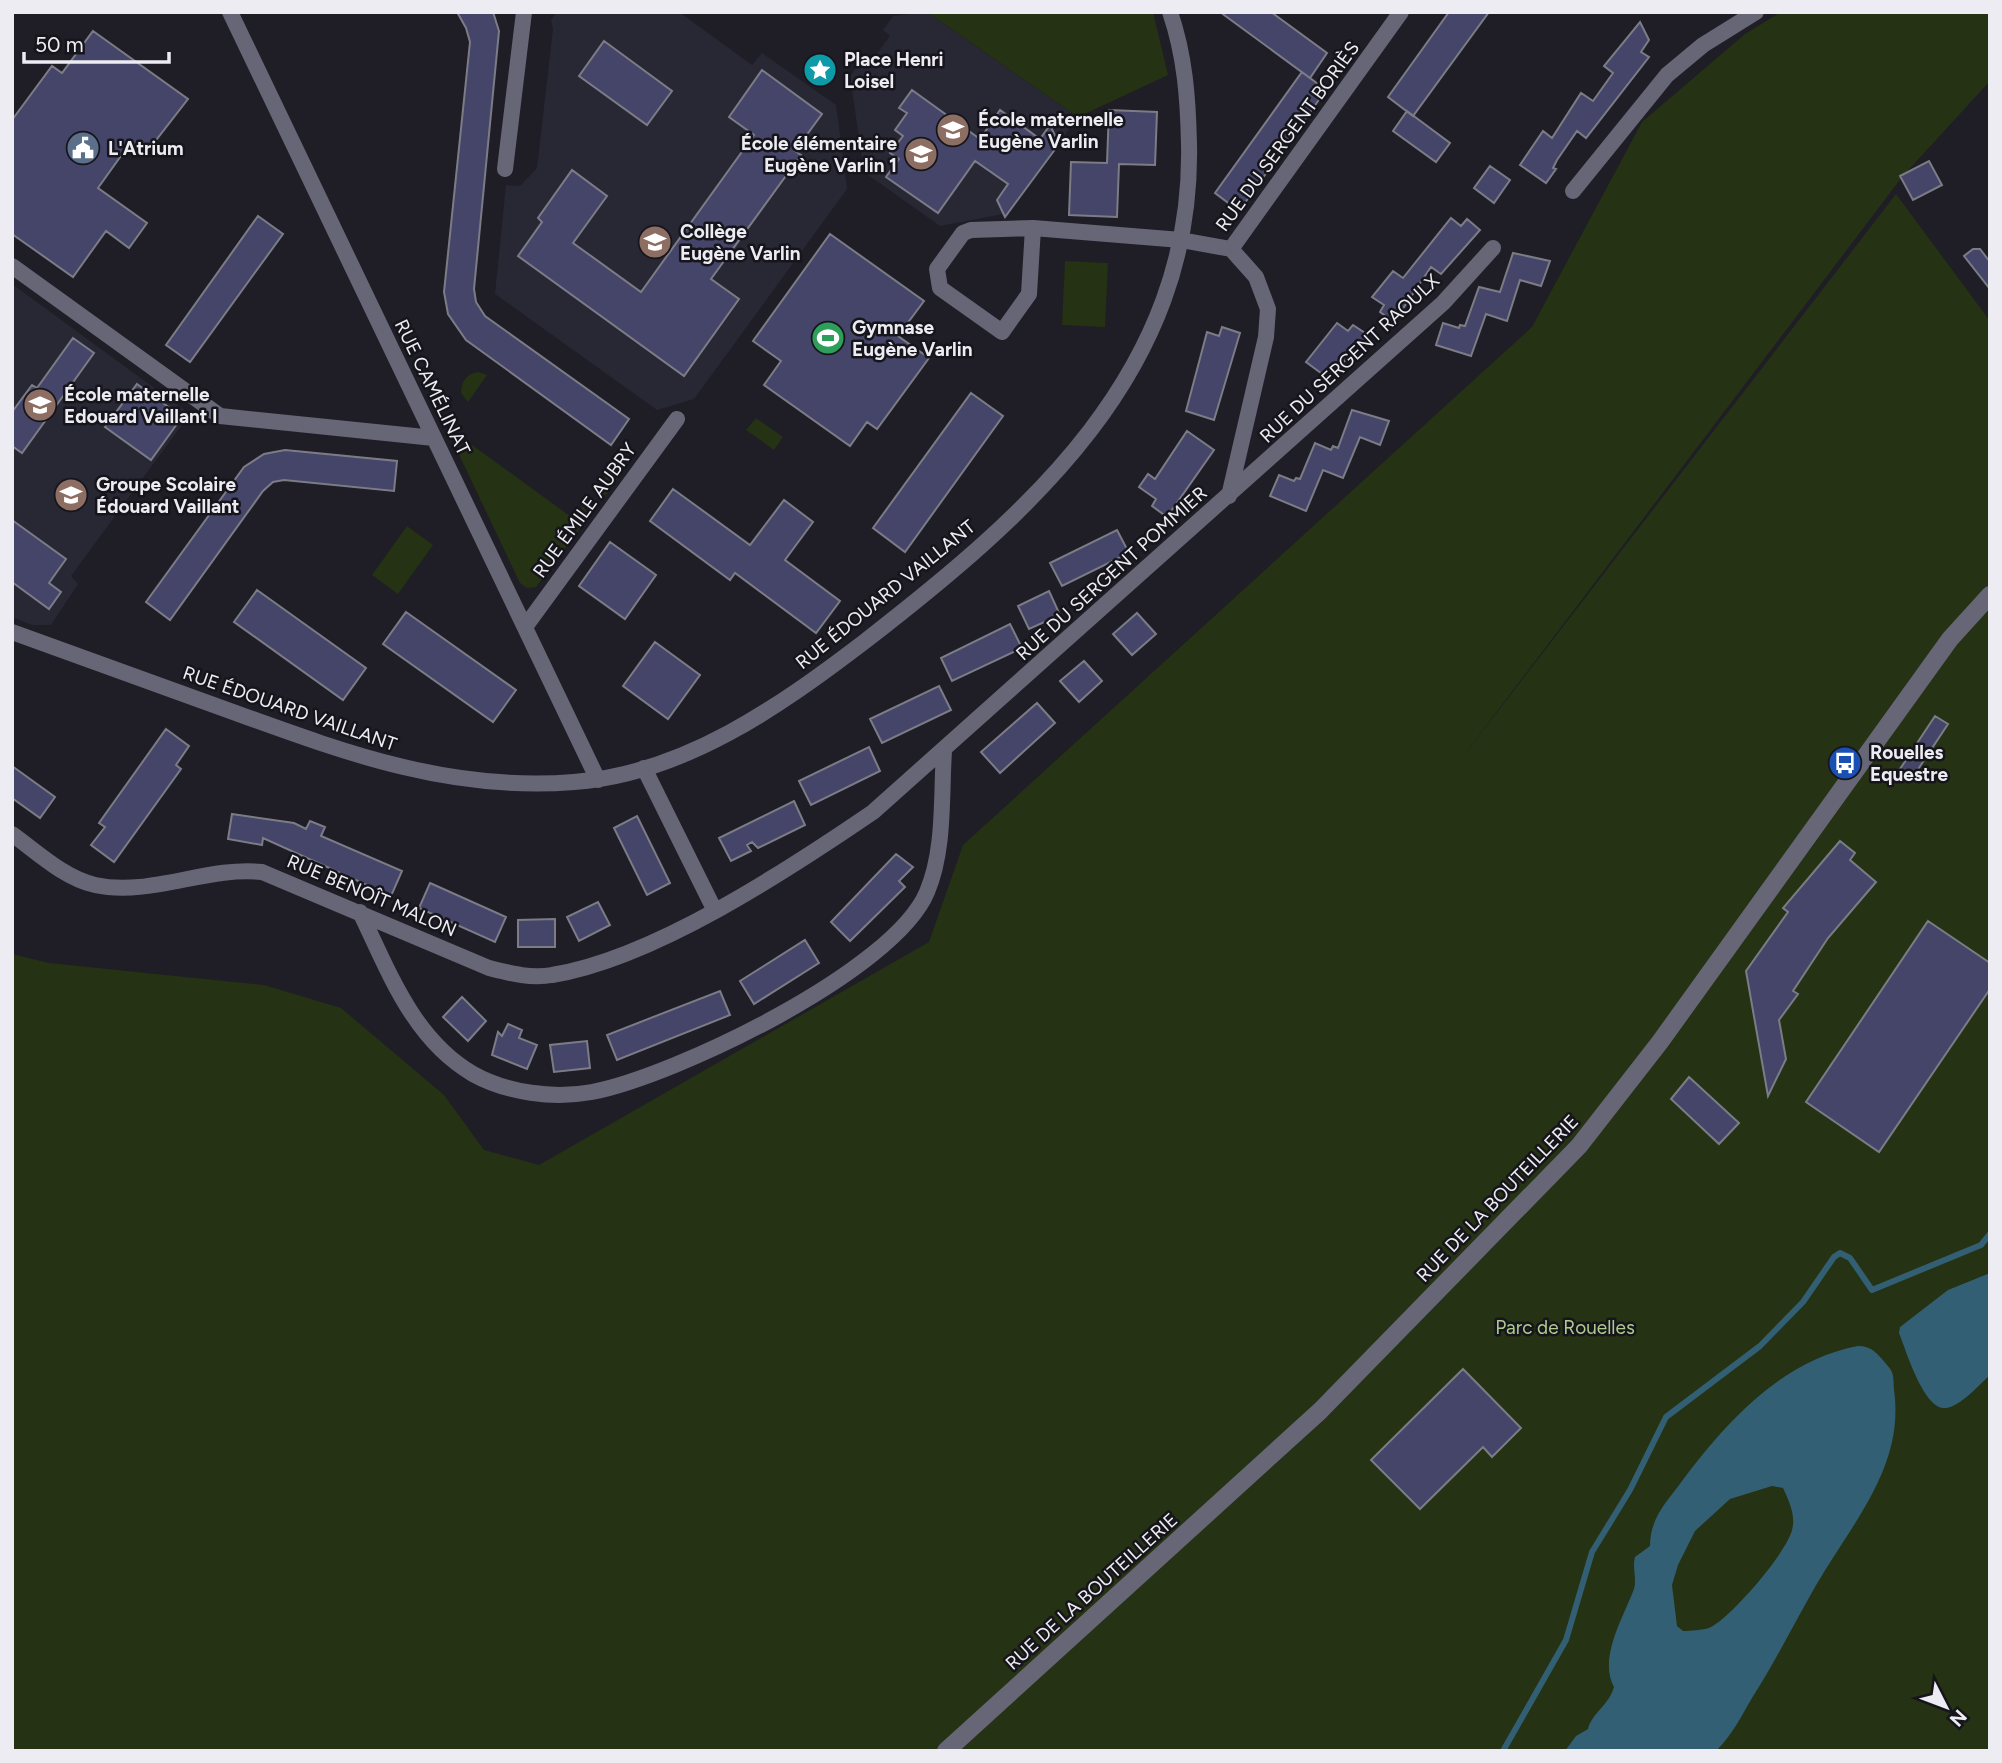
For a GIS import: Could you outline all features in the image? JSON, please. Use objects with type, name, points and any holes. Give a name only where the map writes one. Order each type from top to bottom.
[{"type":"street","name":"RUE CAMÉLINAT","points":[[230,12],[598,780]]},
{"type":"street","points":[[505,169],[524,12]]},
{"type":"street","name":"RUE ÉDOUARD VAILLANT","points":[[12,632],[350,754],[427,775],[521,785],[598,780],[644,768],[702,747],[760,715],[823,673],[901,613],[984,542],[1060,470],[1108,409],[1143,347],[1171,276],[1181,240],[1190,181],[1188,113],[1184,64],[1170,12]]},
{"type":"street","name":"RUE DU SERGENT BORIÈS","points":[[1231,249],[1401,12]]},
{"type":"street","points":[[1573,191],[1667,75],[1703,46],[1756,12]]},
{"type":"street","points":[[1033,228],[1029,294],[1002,332],[940,288],[937,269],[963,233],[971,230],[1033,228],[1181,240],[1231,249]]},
{"type":"street","name":"RUE DU SERGENT RAOULX","points":[[1229,496],[1443,303],[1493,247]]},
{"type":"street","name":"RUE DU SERGENT POMMIER","points":[[944,751],[1229,496],[1266,337],[1268,309],[1256,277],[1231,249]]},
{"type":"street","points":[[12,266],[220,416],[434,438]]},
{"type":"street","name":"RUE ÉMILE AUBRY","points":[[525,626],[677,419]]},
{"type":"street","name":"RUE DE LA BOUTEILLERIE","points":[[946,1751],[1320,1411],[1578,1146],[1660,1042],[1950,639],[1990,595]]},
{"type":"street","points":[[360,912],[400,995],[423,1031],[446,1055],[475,1075],[514,1089],[555,1095],[592,1092],[664,1070],[722,1046],[772,1020],[838,978],[908,922],[926,894],[936,864],[944,751]]},
{"type":"street","name":"RUE BENOÎT MALON","points":[[12,834],[68,874],[94,885],[134,887],[238,869],[262,872],[489,968],[521,975],[551,976],[649,945],[714,909],[820,848],[873,812],[944,751]]},
{"type":"street","points":[[644,768],[714,909]]},
{"type":"shaded area","name":"Collège Eugène Varlin","points":[[557,12],[679,12],[752,65],[762,53],[836,105],[847,189],[694,399],[657,410],[495,294],[506,185],[520,186],[537,168],[553,29],[551,20]]},
{"type":"shaded area","points":[[927,12],[1078,117],[1008,213],[940,226],[864,172],[850,76],[863,59],[870,63],[890,36],[883,30],[893,16]]},
{"type":"shaded area","name":"Groupe Scolaire Édouard Vaillant","points":[[12,284],[190,414],[71,576],[78,584],[51,625],[32,625],[12,617]]},
{"type":"green space","points":[[927,12],[1153,12],[1168,75],[1078,117]]},
{"type":"green space","name":"Parc de Rouelles","points":[[1781,12],[1990,12],[1990,81],[1902,177],[1458,763],[1896,194],[1990,321],[1990,1751],[12,1751],[12,954],[49,963],[264,985],[341,1008],[444,1095],[484,1150],[539,1165],[929,942],[963,845],[1532,327],[1642,122],[1745,34]]},
{"type":"green space","points":[[1065,261],[1108,263],[1105,327],[1062,325]]},
{"type":"green space","points":[[479,372],[487,375],[468,402],[461,393],[462,385],[468,376]]},
{"type":"green space","points":[[756,418],[783,437],[774,450],[746,430]]},
{"type":"green space","points":[[472,445],[574,519],[583,506],[589,516],[536,587],[527,588],[520,583],[455,446]]},
{"type":"green space","points":[[614,464],[621,474],[606,495],[595,493]]},
{"type":"green space","points":[[407,526],[433,545],[398,594],[372,575]]},
{"type":"water","points":[[1990,1273],[1990,1375],[1958,1403],[1946,1408],[1938,1406],[1930,1400],[1917,1378],[1899,1333],[1900,1327],[1948,1290]]},
{"type":"water","points":[[1858,1346],[1867,1347],[1890,1368],[1893,1376],[1895,1418],[1892,1444],[1884,1469],[1859,1517],[1815,1587],[1732,1732],[1716,1751],[1565,1751],[1576,1736],[1588,1729],[1612,1693],[1614,1687],[1609,1663],[1611,1650],[1634,1589],[1635,1557],[1650,1546],[1653,1527],[1665,1504],[1717,1437],[1737,1416],[1781,1379],[1830,1353]],"holes":[[[1772,1486],[1783,1488],[1791,1508],[1793,1524],[1780,1553],[1743,1599],[1718,1622],[1706,1629],[1683,1631],[1677,1626],[1672,1585],[1678,1565],[1695,1531],[1730,1499]]]},
{"type":"building","points":[[457,12],[493,12],[499,31],[474,289],[476,302],[485,316],[629,419],[611,445],[466,340],[448,314],[444,292],[470,42]]},
{"type":"building","points":[[1220,12],[1271,12],[1327,53],[1310,78]]},
{"type":"building","points":[[1449,12],[1489,12],[1413,116],[1388,97]]},
{"type":"building","points":[[1640,22],[1649,40],[1641,52],[1649,57],[1586,138],[1577,131],[1557,160],[1553,168],[1556,169],[1546,183],[1520,165],[1543,131],[1552,138],[1581,93],[1593,101],[1613,73],[1604,66]]},
{"type":"building","points":[[93,31],[188,99],[146,153],[131,142],[98,188],[147,223],[129,248],[106,231],[73,277],[12,234],[12,120],[52,66],[62,73]]},
{"type":"building","points":[[604,41],[672,91],[647,125],[579,76]]},
{"type":"building","points":[[762,70],[822,114],[795,151],[801,155],[711,279],[739,299],[684,376],[518,256],[542,222],[538,218],[572,170],[607,196],[573,243],[641,292],[754,135],[729,117]]},
{"type":"building","points":[[1302,72],[1326,90],[1239,211],[1215,193]]},
{"type":"building","points":[[912,90],[980,139],[1000,110],[1040,139],[1050,125],[1059,144],[1005,217],[997,200],[1008,184],[975,161],[938,213],[886,177],[899,159],[890,153],[903,136],[895,130],[907,113],[899,108]]},
{"type":"building","points":[[1109,110],[1157,112],[1155,165],[1119,164],[1117,217],[1069,215],[1071,162],[1107,163]]},
{"type":"building","points":[[1407,111],[1450,143],[1436,162],[1393,131]]},
{"type":"building","points":[[1929,161],[1942,185],[1913,200],[1900,176]]},
{"type":"building","points":[[1490,166],[1510,180],[1494,203],[1474,188]]},
{"type":"building","points":[[258,216],[283,234],[190,362],[166,345]]},
{"type":"building","points":[[1451,218],[1461,226],[1467,219],[1480,230],[1441,274],[1431,267],[1394,322],[1380,312],[1384,305],[1372,297],[1393,271],[1403,278]]},
{"type":"building","name":"Gymnase Eugène Varlin","points":[[830,234],[924,301],[898,336],[929,358],[877,429],[867,422],[850,446],[764,385],[781,361],[753,341]]},
{"type":"building","points":[[1973,249],[1980,249],[1990,262],[1990,289],[1964,256]]},
{"type":"building","points":[[1513,253],[1550,261],[1541,286],[1520,280],[1507,321],[1486,314],[1471,356],[1436,345],[1443,323],[1459,328],[1460,325],[1465,326],[1479,287],[1500,292]]},
{"type":"building","points":[[1337,323],[1348,331],[1353,325],[1368,335],[1329,379],[1306,362]]},
{"type":"building","points":[[1222,327],[1240,333],[1214,420],[1186,411],[1207,332],[1219,336]]},
{"type":"building","points":[[73,338],[94,353],[22,453],[12,446],[12,412],[32,385],[37,388]]},
{"type":"building","points":[[137,384],[182,417],[151,460],[105,427]]},
{"type":"building","points":[[971,393],[1003,416],[905,552],[873,528]]},
{"type":"building","points":[[1352,410],[1389,421],[1380,445],[1360,437],[1343,478],[1323,470],[1306,511],[1270,496],[1279,475],[1294,481],[1296,478],[1300,479],[1315,443],[1331,450],[1333,446],[1338,448]]},
{"type":"building","points":[[1187,431],[1214,450],[1167,517],[1152,506],[1156,499],[1139,487],[1148,474],[1155,479]]},
{"type":"building","points":[[285,450],[397,461],[394,491],[284,480],[273,482],[263,491],[170,620],[146,602],[244,467],[264,454]]},
{"type":"building","points":[[673,489],[750,545],[784,500],[813,522],[785,560],[840,601],[816,633],[735,573],[730,580],[650,521]]},
{"type":"building","points":[[12,520],[66,559],[49,583],[61,592],[49,609],[12,582]]},
{"type":"building","points":[[1117,530],[1129,553],[1062,586],[1050,563]]},
{"type":"building","points":[[610,542],[656,575],[625,619],[579,586]]},
{"type":"building","points":[[257,590],[366,668],[343,700],[234,622]]},
{"type":"building","points":[[1049,591],[1060,615],[1029,629],[1018,606]]},
{"type":"building","points":[[406,612],[516,690],[493,722],[383,644]]},
{"type":"building","points":[[1137,613],[1156,634],[1132,655],[1113,634]]},
{"type":"building","points":[[1010,624],[1022,648],[952,681],[941,658]]},
{"type":"building","points":[[655,642],[700,675],[668,719],[623,686]]},
{"type":"building","points":[[1084,661],[1102,681],[1079,702],[1060,681]]},
{"type":"building","points":[[939,686],[951,710],[882,743],[870,719]]},
{"type":"building","points":[[1037,703],[1055,723],[1000,773],[981,752]]},
{"type":"building","points":[[1935,716],[1948,724],[1913,777],[1900,769]]},
{"type":"building","points":[[166,729],[189,746],[176,765],[181,769],[114,862],[91,845],[105,827],[99,823]]},
{"type":"building","points":[[869,747],[880,771],[811,805],[799,781]]},
{"type":"building","points":[[12,766],[55,797],[40,818],[12,798]]},
{"type":"building","points":[[794,801],[805,825],[758,848],[752,842],[747,845],[751,851],[731,861],[719,838]]},
{"type":"building","points":[[232,814],[294,823],[306,829],[310,821],[325,827],[321,836],[402,871],[391,896],[263,838],[262,845],[228,839]]},
{"type":"building","points":[[637,816],[670,883],[647,895],[614,828]]},
{"type":"building","points":[[1840,841],[1855,853],[1850,860],[1876,882],[1828,938],[1793,991],[1798,994],[1779,1020],[1786,1059],[1768,1096],[1746,971],[1788,912],[1783,908]]},
{"type":"building","points":[[896,854],[913,867],[899,881],[905,887],[850,941],[831,922]]},
{"type":"building","points":[[430,883],[506,917],[495,942],[419,908]]},
{"type":"building","points":[[598,902],[610,925],[579,941],[567,917]]},
{"type":"building","points":[[555,919],[555,947],[518,947],[518,920]]},
{"type":"building","points":[[1928,921],[1990,963],[1990,989],[1879,1152],[1806,1102]]},
{"type":"building","points":[[805,940],[819,963],[754,1004],[740,981]]},
{"type":"building","points":[[720,991],[730,1015],[617,1060],[607,1035]]},
{"type":"building","points":[[462,997],[486,1021],[468,1041],[443,1017]]},
{"type":"building","points":[[508,1024],[522,1030],[519,1038],[537,1045],[527,1069],[492,1055],[498,1032],[502,1036]]},
{"type":"building","points":[[587,1041],[590,1068],[554,1072],[550,1045]]},
{"type":"building","points":[[1689,1077],[1739,1123],[1719,1144],[1671,1099]]},
{"type":"building","points":[[1463,1369],[1521,1428],[1492,1457],[1483,1447],[1420,1509],[1371,1460]]},
{"type":"waterway","points":[[1503,1751],[1566,1640],[1592,1552],[1630,1490],[1666,1417],[1760,1346],[1803,1302],[1834,1257],[1840,1253],[1850,1258],[1872,1290],[1981,1245],[1990,1234]]},
{"type":"place","name":"Place Henri Loisel","points":[[820,70]]},
{"type":"place","name":"École maternelle Eugène Varlin","points":[[953,130]]},
{"type":"place","name":"L'Atrium","points":[[83,148]]},
{"type":"place","name":"École élémentaire Eugène Varlin 1","points":[[921,154]]},
{"type":"place","name":"Collège Eugène Varlin","points":[[655,242]]},
{"type":"place","name":"Gymnase Eugène Varlin","points":[[828,338]]},
{"type":"place","name":"École maternelle Edouard Vaillant I","points":[[40,405]]},
{"type":"place","name":"Groupe Scolaire Édouard Vaillant","points":[[71,495]]},
{"type":"place","name":"Rouelles Equestre","points":[[1845,763]]}]
